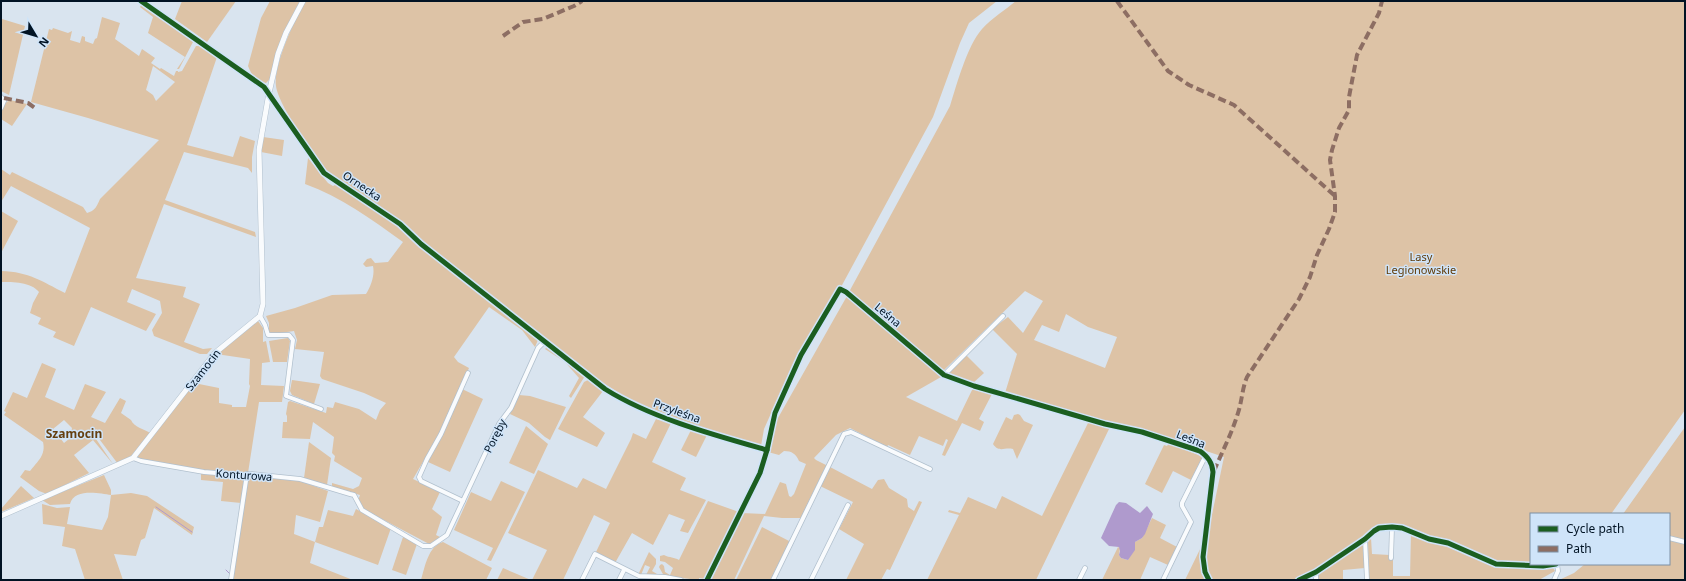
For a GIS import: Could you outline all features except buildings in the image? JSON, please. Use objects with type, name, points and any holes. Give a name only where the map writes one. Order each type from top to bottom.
[{"type":"street","name":"Ornecka","points":[[141,1],[244,73],[269,93],[324,173],[400,224],[421,244],[587,376]]},
{"type":"street","points":[[303,1],[286,33],[281,47],[269,93],[258,150],[263,304],[260,316],[265,324],[268,335],[289,336],[293,340],[286,396],[321,409]]},
{"type":"street","points":[[1,108],[4,104],[2,98]]},
{"type":"street","name":"Leśna","points":[[707,580],[757,478],[767,450],[775,413],[801,355],[840,290],[844,290],[944,376],[1105,424],[1142,432],[1200,451],[1206,455],[1212,463],[1213,472]]},
{"type":"street","name":"Szamocin","points":[[1,516],[133,458],[215,353],[260,316]]},
{"type":"street","points":[[944,376],[1003,316]]},
{"type":"street","name":"Poręby","points":[[448,532],[499,424],[511,408],[538,348],[544,342]]},
{"type":"street","points":[[463,501],[421,481],[419,477],[420,472],[441,434],[468,373]]},
{"type":"street","name":"Przyleśna","points":[[587,376],[605,389],[634,406],[672,420],[767,450]]},
{"type":"street","points":[[773,580],[844,434],[851,432],[930,469]]},
{"type":"street","points":[[1163,580],[1191,522],[1182,506],[1182,502],[1206,455]]},
{"type":"street","name":"Konturowa","points":[[133,458],[141,462],[185,469],[300,480],[354,495],[362,510],[423,546],[431,546],[445,538],[448,532]]},
{"type":"street","points":[[231,580],[247,474]]},
{"type":"street","points":[[811,580],[848,505]]},
{"type":"street","points":[[1391,558],[1392,527]]},
{"type":"street","points":[[1298,580],[1316,572],[1379,528],[1392,527],[1402,528],[1429,539],[1448,543],[1496,564],[1550,565]]},
{"type":"street","points":[[1670,538],[1685,542]]},
{"type":"street","points":[[1365,539],[1367,580]]},
{"type":"street","points":[[582,580],[595,554],[624,570],[642,577],[682,580]]},
{"type":"street","points":[[1554,580],[1558,571],[1556,565]]},
{"type":"street","points":[[1079,580],[1085,568]]},
{"type":"street","points":[[619,580],[624,570]]},
{"type":"street","points":[[1316,572],[1316,580]]},
{"type":"green space","points":[[182,1],[236,1],[207,42],[175,19]]},
{"type":"green space","points":[[270,1],[300,1],[279,48],[270,79],[266,83],[257,80],[248,66],[261,18]]},
{"type":"green space","points":[[306,1],[997,1],[969,23],[960,43],[933,117],[841,287],[794,362],[764,429],[761,446],[731,439],[632,401],[587,373],[430,249],[390,214],[332,176],[318,159],[291,119],[278,95],[276,86],[276,77],[281,55],[296,19]]},
{"type":"green space","name":"Lasy Legionowskie","points":[[1016,1],[1685,1],[1685,410],[1612,513],[1530,513],[1530,564],[1496,563],[1445,539],[1430,537],[1400,525],[1389,524],[1375,526],[1359,543],[1313,573],[1294,580],[1210,580],[1204,561],[1204,553],[1224,457],[1134,427],[1113,424],[1005,393],[1017,354],[992,329],[1008,317],[1023,333],[1043,301],[1025,291],[943,371],[849,292],[950,106],[963,66],[972,45],[982,29]],"holes":[[[1066,314],[1088,327],[1117,337],[1105,368],[1034,340],[1042,325],[1059,332]]]},
{"type":"green space","points":[[142,4],[193,42],[179,69],[177,69],[185,57],[148,33],[153,17],[140,7]]},
{"type":"green space","points":[[102,17],[120,23],[115,39],[139,56],[142,49],[155,58],[151,63],[174,76],[176,71],[182,71],[196,46],[200,46],[217,57],[187,145],[233,157],[240,136],[255,141],[252,157],[252,173],[248,168],[184,152],[165,200],[255,232],[256,237],[164,204],[136,278],[186,287],[183,297],[200,304],[184,342],[203,349],[212,348],[207,354],[200,354],[154,336],[152,330],[162,313],[160,301],[132,289],[127,302],[156,314],[146,331],[91,307],[74,346],[53,337],[56,332],[38,324],[41,318],[30,313],[39,292],[36,289],[22,283],[1,282],[1,271],[20,273],[42,281],[65,293],[90,228],[11,186],[1,202],[1,169],[10,175],[12,172],[83,207],[87,213],[94,210],[100,199],[159,140],[31,102],[49,29],[52,30],[53,28],[68,33],[72,31],[70,40],[80,43],[82,36],[85,37],[85,41],[93,44],[97,38]],"holes":[[[153,66],[175,82],[156,101],[153,95],[146,90]]]},
{"type":"green space","points":[[2,19],[25,26],[9,95],[1,91]]},
{"type":"green space","points":[[10,100],[27,104],[12,126],[1,119],[1,111],[3,106]]},
{"type":"green space","points":[[263,137],[284,140],[282,156],[261,152]]},
{"type":"green space","points":[[308,158],[328,183],[333,186],[337,184],[403,229],[426,251],[538,340],[535,347],[522,330],[489,307],[454,357],[458,362],[469,368],[442,429],[413,479],[440,492],[432,509],[442,517],[436,535],[440,537],[431,545],[363,509],[358,501],[360,495],[332,487],[332,483],[353,489],[359,486],[362,478],[334,461],[335,456],[332,453],[334,437],[313,422],[310,439],[282,438],[283,422],[287,422],[286,414],[288,402],[290,401],[326,413],[327,407],[333,408],[335,402],[359,409],[376,420],[380,410],[386,403],[364,393],[322,379],[320,376],[324,352],[295,349],[297,340],[294,331],[273,334],[269,332],[269,323],[266,316],[332,295],[366,294],[372,280],[373,266],[366,267],[363,264],[367,259],[371,258],[375,263],[388,262],[403,242],[343,202],[305,184]]},
{"type":"green space","points":[[1,211],[18,221],[1,253]]},
{"type":"green space","points":[[847,296],[941,377],[906,397],[957,421],[973,388],[992,394],[979,419],[984,422],[980,431],[962,423],[945,456],[942,455],[948,440],[946,439],[943,446],[919,436],[910,455],[888,445],[887,447],[850,428],[836,435],[814,458],[828,466],[803,518],[764,516],[734,580],[711,580],[742,513],[765,514],[780,482],[786,484],[789,496],[791,497],[794,494],[806,464],[799,461],[797,456],[791,452],[784,451],[779,455],[768,452],[774,425]]},
{"type":"green space","points":[[258,321],[263,328],[263,342],[266,341],[270,362],[262,363],[261,385],[284,386],[282,402],[259,402],[248,473],[240,474],[193,469],[138,459],[137,457],[194,383],[219,388],[219,403],[232,405],[232,407],[246,407],[250,386],[250,359],[216,354]]},
{"type":"green space","points":[[288,338],[290,341],[287,362],[273,362],[269,341]]},
{"type":"green space","points":[[547,347],[585,376],[571,398],[569,396],[579,378],[565,362],[545,349]]},
{"type":"green space","points":[[966,355],[984,373],[973,383],[947,373]]},
{"type":"green space","points":[[42,363],[56,369],[45,397],[74,410],[85,384],[106,392],[91,417],[105,423],[120,398],[126,401],[121,413],[137,426],[150,433],[130,457],[118,464],[97,436],[71,433],[72,428],[64,420],[53,429],[64,443],[74,435],[96,439],[113,464],[93,440],[74,455],[89,473],[47,494],[39,491],[20,477],[25,470],[30,471],[41,458],[44,447],[43,442],[4,415],[6,412],[4,411],[13,392],[27,398]]},
{"type":"green space","points":[[292,380],[320,384],[314,404],[292,395],[290,391]]},
{"type":"green space","points":[[588,380],[603,391],[583,417],[605,433],[597,447],[558,429],[584,382]]},
{"type":"green space","points":[[462,389],[483,399],[450,472],[428,462]]},
{"type":"green space","points":[[519,395],[530,396],[566,407],[550,440],[529,423],[510,414]]},
{"type":"green space","points":[[1018,414],[1024,421],[1033,425],[1017,459],[1013,449],[1000,449],[995,447],[993,444],[1006,417],[1012,420],[1014,415]]},
{"type":"green space","points":[[656,419],[671,423],[652,462],[686,478],[680,490],[706,500],[688,533],[680,531],[685,520],[669,514],[653,545],[632,533],[615,563],[596,552],[610,523],[594,515],[563,580],[532,580],[547,550],[508,533],[538,470],[577,488],[583,478],[606,489],[633,433],[646,439]]},
{"type":"green space","points":[[1089,421],[1110,427],[1036,580],[927,580],[959,515],[948,512],[949,510],[960,513],[968,497],[996,509],[1002,496],[1042,516]]},
{"type":"green space","points":[[526,426],[548,444],[534,474],[509,463]]},
{"type":"green space","points":[[1685,427],[1685,580],[1559,580],[1574,573],[1584,565],[1670,565],[1670,513],[1624,513]]},
{"type":"green space","points":[[691,430],[707,435],[696,457],[681,450]]},
{"type":"green space","points":[[309,442],[331,458],[327,485],[304,478]]},
{"type":"green space","points":[[1169,443],[1203,457],[1191,480],[1173,471],[1162,493],[1145,484],[1164,445],[1167,446]]},
{"type":"green space","points":[[830,467],[872,489],[878,480],[884,479],[889,488],[907,499],[908,507],[914,511],[919,501],[922,502],[890,570],[887,569],[881,580],[846,580],[864,544],[839,529],[853,502],[820,486]]},
{"type":"green space","points":[[201,473],[245,477],[241,503],[221,501],[223,482],[201,480]]},
{"type":"green space","points":[[104,475],[111,490],[111,495],[94,493],[82,494],[72,499],[70,504],[50,505],[42,500]]},
{"type":"green space","points":[[248,475],[300,481],[328,491],[320,522],[296,515],[294,534],[315,542],[310,563],[353,580],[232,580]]},
{"type":"green space","points":[[501,481],[525,492],[491,561],[487,560],[493,548],[454,530],[471,492],[491,501]]},
{"type":"green space","points":[[21,486],[34,498],[1,512],[1,509]]},
{"type":"green space","points":[[131,493],[147,496],[194,527],[192,535],[154,508],[145,538],[141,540],[136,556],[114,554],[123,580],[85,580],[75,549],[62,546],[65,527],[43,524],[42,504],[57,508],[70,507],[67,524],[102,530],[108,517],[111,495]]},
{"type":"green space","points":[[708,501],[739,512],[706,579],[699,578],[699,580],[664,576],[659,567],[660,565],[662,564],[664,566],[665,572],[670,575],[673,568],[665,562],[660,561],[660,556],[664,555],[679,560]]},
{"type":"green space","points":[[356,509],[391,528],[378,565],[315,542],[319,527],[323,527],[328,510],[353,516]]},
{"type":"green space","points":[[1152,518],[1166,525],[1160,538],[1177,547],[1168,565],[1150,557],[1140,580],[1102,580],[1118,547],[1120,548],[1119,555],[1121,558],[1128,560],[1135,542],[1142,538]]},
{"type":"green space","points":[[762,527],[791,542],[772,580],[736,580]]},
{"type":"green space","points":[[1411,533],[1440,542],[1496,565],[1552,566],[1555,571],[1539,580],[1369,580],[1368,542],[1371,538],[1372,554],[1390,555],[1390,560],[1393,560],[1393,576],[1410,576]]},
{"type":"green space","points":[[403,537],[417,544],[406,575],[392,570]]},
{"type":"green space","points":[[1204,541],[1201,559],[1207,580],[1185,580]]},
{"type":"green space","points":[[443,542],[492,568],[486,580],[421,580],[431,552],[438,544]]},
{"type":"green space","points":[[1359,545],[1364,546],[1365,568],[1343,570],[1343,580],[1317,580],[1317,573]]},
{"type":"green space","points":[[649,552],[656,559],[656,564],[652,571],[658,576],[646,575],[650,567],[645,565],[641,575],[638,575]]},
{"type":"green space","points":[[503,568],[531,580],[497,580]]},
{"type":"shaded area","points":[[1119,502],[1126,503],[1140,513],[1147,506],[1153,514],[1145,534],[1142,538],[1135,542],[1135,550],[1128,560],[1121,558],[1119,555],[1119,547],[1109,546],[1101,538],[1116,505]]},
{"type":"waterway","points":[[156,507],[192,532]]},
{"type":"waterway","points":[[226,570],[230,574]]},
{"type":"marked path","points":[[503,36],[523,22],[543,19],[582,1]]},
{"type":"marked path","points":[[1117,1],[1168,71],[1189,85],[1234,105],[1335,196]]},
{"type":"marked path","points":[[1214,471],[1236,420],[1247,377],[1299,299],[1310,277],[1317,255],[1329,229],[1335,212],[1335,196],[1330,160],[1332,150],[1339,128],[1349,110],[1349,97],[1357,55],[1379,13],[1382,1]]},
{"type":"marked path","points":[[4,98],[28,103],[35,108]]},
{"type":"cycle path","points":[[141,1],[264,87],[324,173],[400,224],[421,244],[605,389],[642,409],[683,425],[767,450]]},
{"type":"cycle path","points":[[707,580],[760,473],[767,450],[775,413],[801,355],[840,289],[846,292],[944,375],[974,386],[1105,424],[1142,432],[1203,453],[1211,463],[1213,472],[1203,557],[1205,572],[1209,580]]},
{"type":"cycle path","points":[[1299,580],[1316,572],[1379,528],[1392,527],[1402,528],[1429,539],[1448,543],[1496,564],[1550,565]]},
{"type":"district","name":"Szamocin","points":[[74,434]]}]
